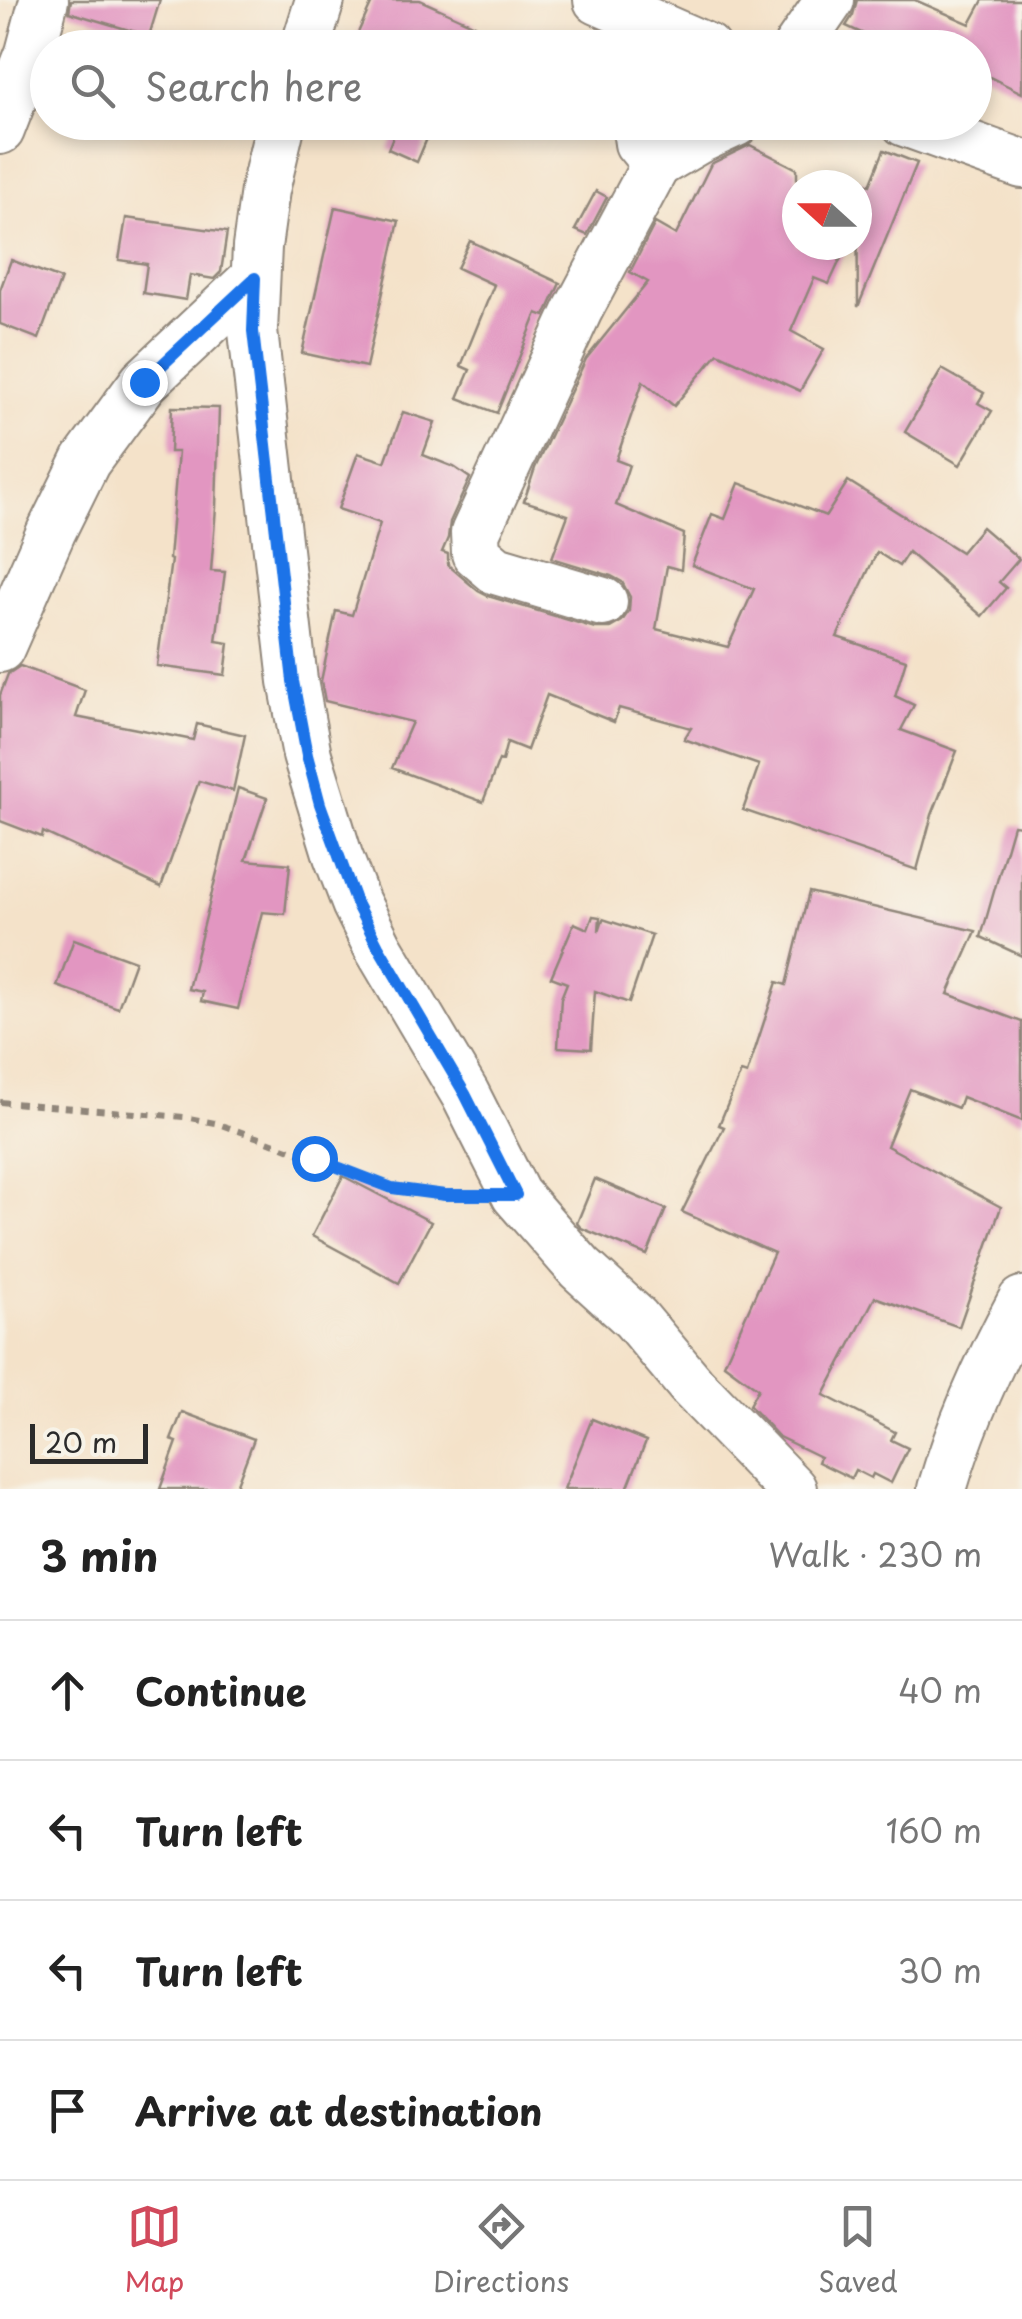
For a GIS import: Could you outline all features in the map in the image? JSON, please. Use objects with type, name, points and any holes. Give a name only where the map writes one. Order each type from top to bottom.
[{"type":"street","points":[[36,30],[44,0]]},
{"type":"street","points":[[311,30],[320,0]]},
{"type":"street","points":[[598,0],[637,30]]},
{"type":"street","points":[[809,30],[830,0]]},
{"type":"street","points":[[0,130],[30,53]]},
{"type":"street","points":[[277,140],[265,190],[253,331],[293,681],[307,755],[338,856],[363,918],[465,1094],[516,1195],[580,1268],[635,1318],[692,1386],[792,1489]]},
{"type":"street","points":[[603,602],[496,570],[476,553],[475,533],[578,310],[646,143],[697,140]]},
{"type":"street","points":[[955,140],[1022,164]]},
{"type":"street","points":[[0,648],[50,532],[86,461],[144,382],[255,278]]},
{"type":"street","points":[[942,1489],[955,1445],[1022,1300]]},
{"type":"path","points":[[0,1102],[184,1117],[262,1139],[392,1188],[445,1195],[516,1195]]},
{"type":"building","points":[[71,0],[160,0],[151,30],[129,30],[69,12]]},
{"type":"building","points":[[373,0],[420,0],[475,25],[473,30],[359,30]]},
{"type":"building","points":[[857,0],[915,0],[970,24],[983,0],[1022,0],[1022,93],[992,78],[992,30],[855,30],[846,26]]},
{"type":"building","points":[[392,140],[426,140],[417,162],[388,149]]},
{"type":"building","points":[[750,145],[797,169],[782,170],[782,260],[840,260],[829,284],[814,278],[791,331],[824,349],[800,391],[718,353],[674,406],[643,381],[616,460],[629,465],[616,505],[684,534],[681,570],[667,566],[656,629],[728,647],[754,589],[692,565],[712,514],[725,519],[739,483],[826,516],[848,481],[961,552],[982,527],[1019,559],[999,582],[1006,588],[982,616],[908,552],[899,566],[877,552],[837,637],[906,660],[895,696],[914,705],[901,730],[957,751],[932,815],[917,870],[743,810],[759,765],[684,739],[691,728],[619,708],[614,722],[547,695],[527,750],[507,742],[483,802],[392,768],[412,722],[325,701],[321,681],[336,611],[352,615],[380,523],[338,509],[358,453],[385,462],[403,412],[435,422],[423,455],[470,478],[450,522],[442,552],[448,554],[448,565],[488,596],[595,628],[610,628],[622,621],[629,611],[630,597],[622,582],[552,558],[568,515],[524,501],[535,468],[586,359],[648,282],[630,272],[655,223],[676,235],[711,164]]},
{"type":"building","points":[[884,150],[917,163],[858,307],[858,260],[872,260],[872,180]]},
{"type":"building","points":[[596,191],[607,197],[587,235],[575,230]]},
{"type":"building","points":[[335,207],[399,221],[366,367],[302,353]]},
{"type":"building","points":[[126,218],[227,232],[221,272],[214,279],[190,275],[186,300],[143,293],[147,264],[119,260]]},
{"type":"building","points":[[470,241],[560,283],[545,316],[537,313],[497,413],[458,398],[470,370],[461,366],[494,285],[457,268]]},
{"type":"building","points":[[11,260],[61,279],[39,339],[0,324],[0,290]]},
{"type":"building","points":[[942,369],[984,393],[978,403],[992,411],[960,465],[905,432]]},
{"type":"building","points":[[172,407],[219,408],[211,571],[225,572],[216,641],[229,643],[225,675],[157,666],[171,560],[178,452],[170,452]]},
{"type":"building","points":[[20,666],[85,690],[76,717],[193,740],[197,724],[245,735],[233,791],[199,781],[161,887],[43,832],[42,837],[0,821],[0,695],[8,674]]},
{"type":"building","points":[[238,788],[267,798],[246,860],[290,864],[285,914],[262,912],[238,1009],[201,1001],[203,992],[188,989]]},
{"type":"building","points":[[1013,825],[1022,826],[1022,956],[981,937]]},
{"type":"building","points":[[809,892],[976,931],[948,994],[1022,1022],[1022,1121],[962,1097],[958,1108],[910,1089],[887,1146],[1001,1207],[959,1327],[875,1297],[824,1395],[895,1432],[891,1440],[908,1448],[891,1483],[855,1470],[851,1478],[818,1462],[820,1457],[779,1437],[749,1405],[758,1389],[724,1364],[774,1253],[682,1212],[724,1127],[719,1125],[741,1072],[747,1074],[777,982],[786,985]]},
{"type":"building","points":[[593,916],[600,917],[599,931],[603,919],[652,935],[629,1003],[595,991],[591,1049],[558,1047],[561,998],[567,983],[551,977],[574,923],[588,929]]},
{"type":"building","points":[[74,939],[135,961],[118,1008],[57,986]]},
{"type":"building","points":[[343,1176],[431,1222],[399,1283],[312,1236]]},
{"type":"building","points":[[595,1179],[666,1209],[647,1255],[577,1223]]},
{"type":"building","points":[[182,1412],[254,1439],[235,1489],[160,1489],[177,1442],[171,1440]]},
{"type":"building","points":[[592,1419],[646,1441],[627,1489],[564,1489]]},
{"type":"route","points":[[144,382],[255,278],[253,331],[293,681],[320,804],[356,903],[465,1094],[516,1195],[445,1195],[392,1188],[314,1158]]}]
